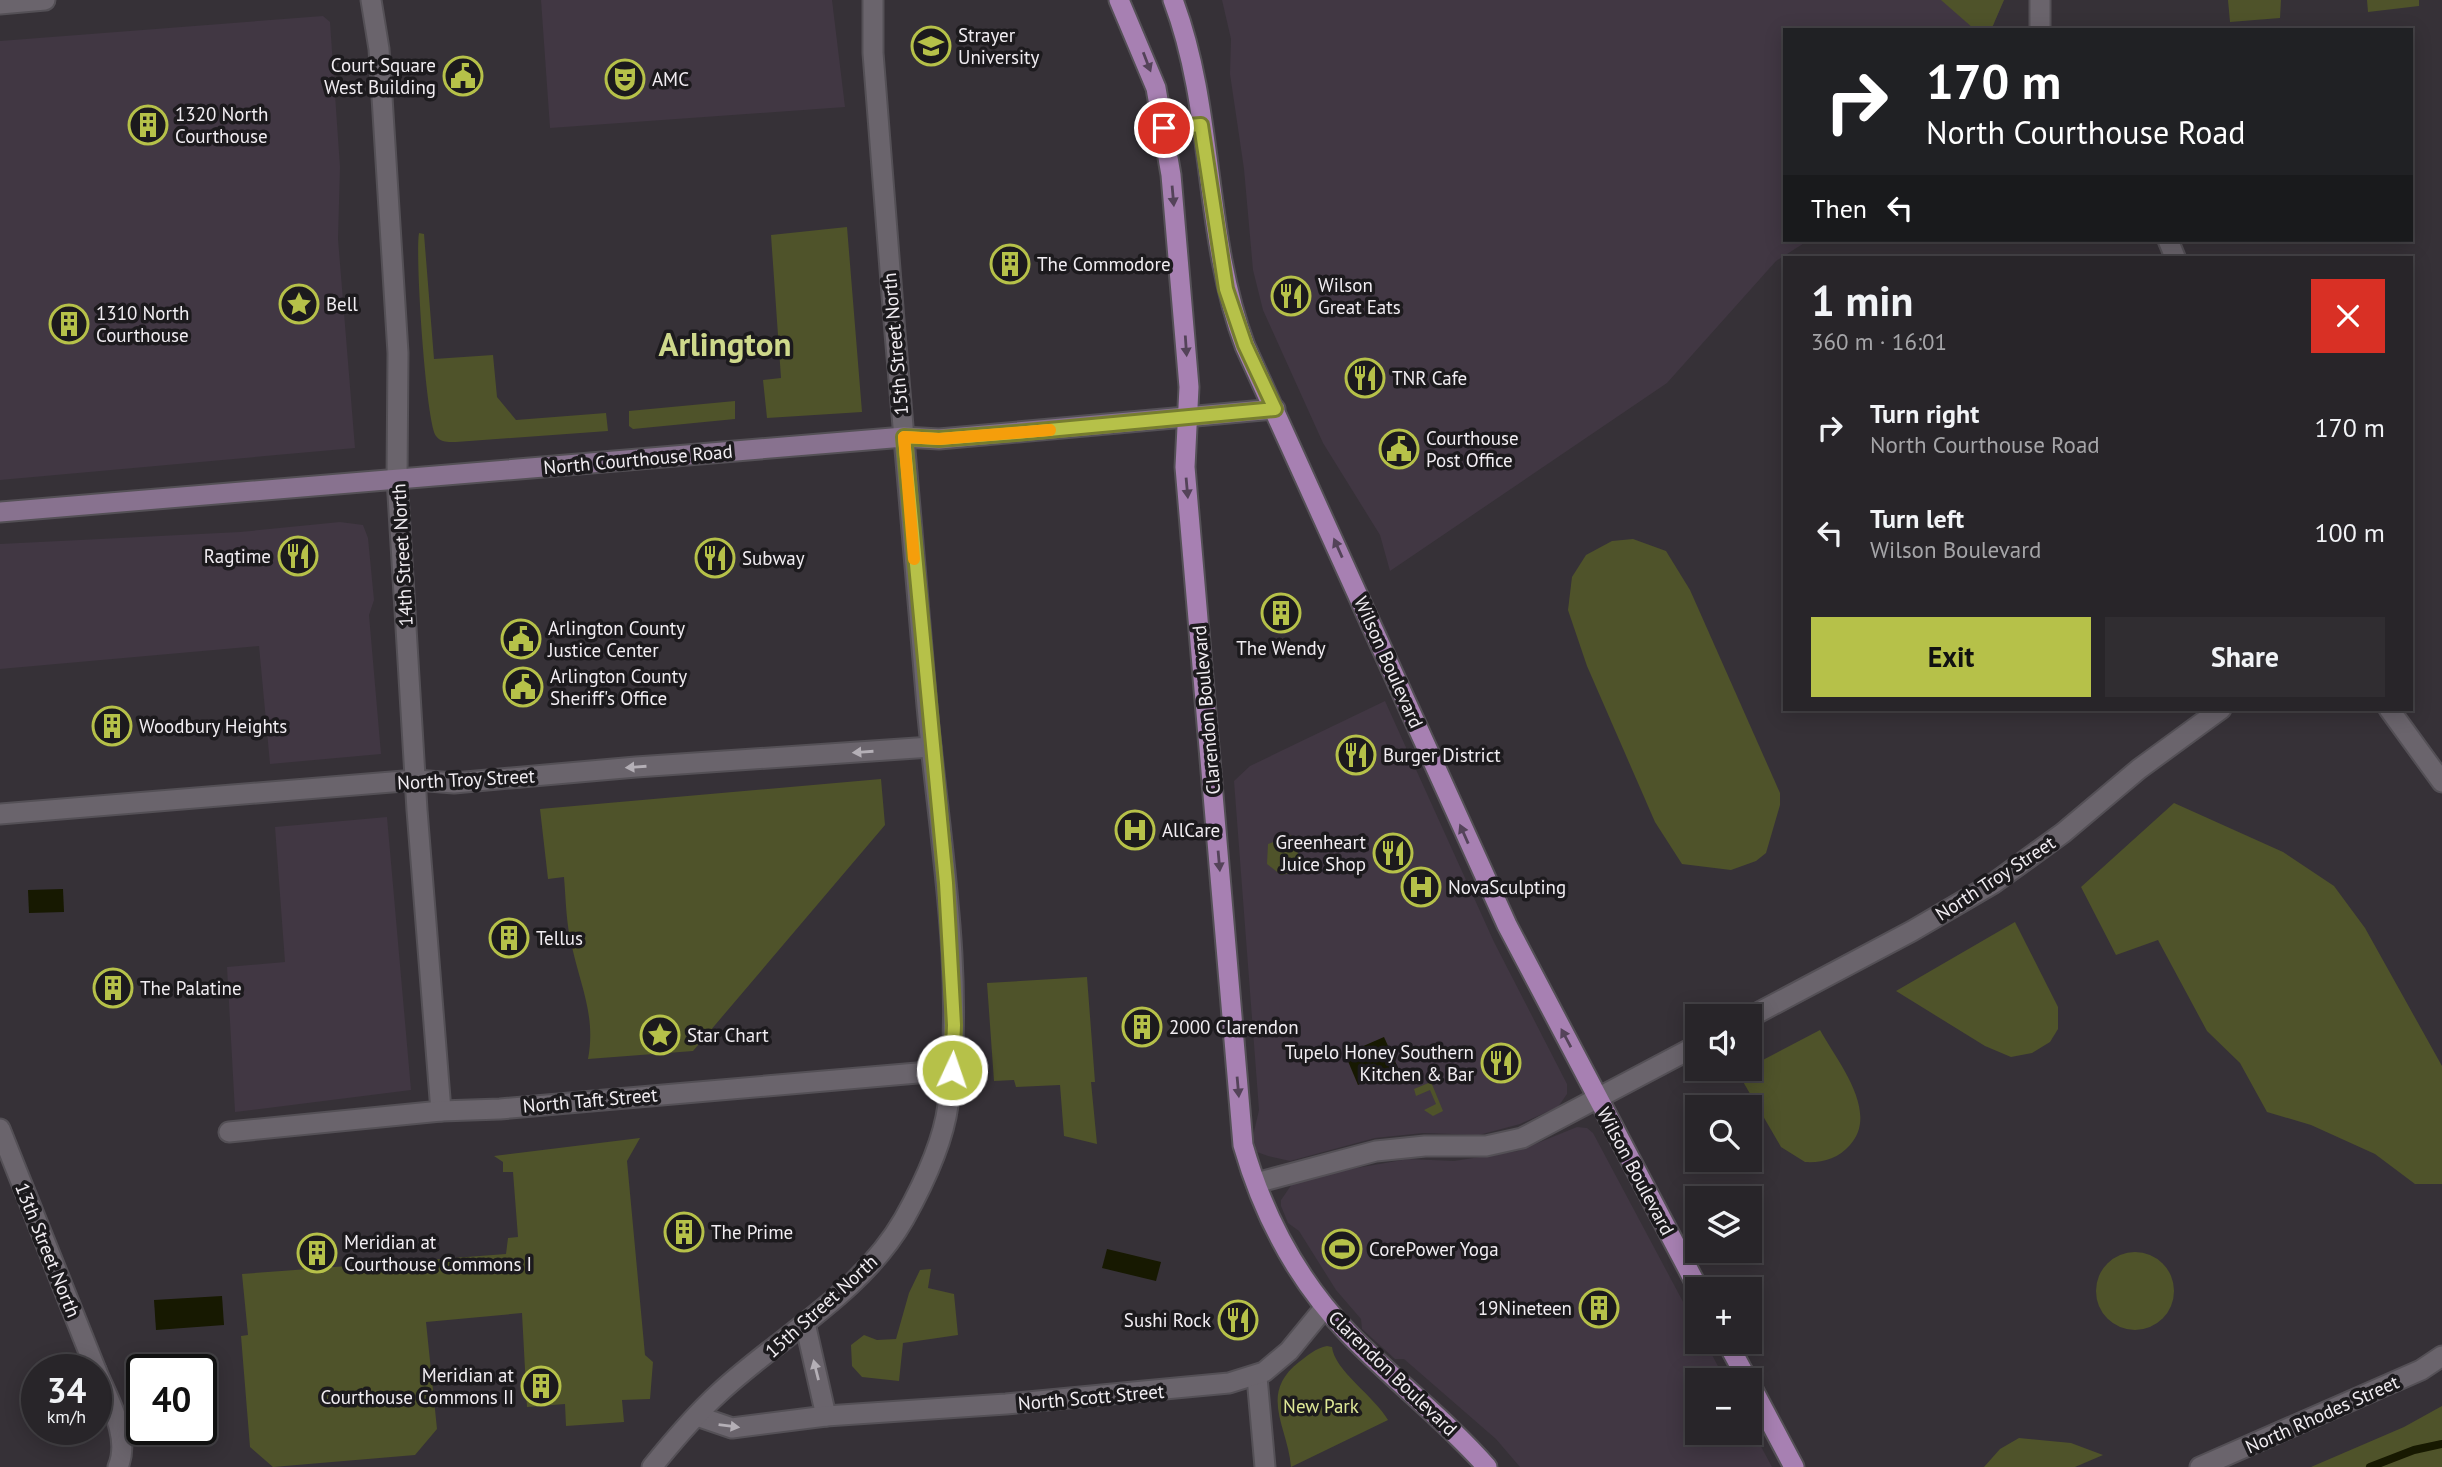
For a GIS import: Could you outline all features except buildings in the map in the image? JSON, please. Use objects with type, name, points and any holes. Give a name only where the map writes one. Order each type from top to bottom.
[{"type":"main road","name":"Clarendon Boulevard","points":[[1119,0],[1156,88],[1164,128],[1189,387],[1186,481],[1240,1125],[1255,1184],[1284,1246],[1325,1307],[1359,1344],[1487,1467]]},
{"type":"main road","name":"Wilson Boulevard","points":[[1173,0],[1189,51],[1226,289],[1245,345],[1472,850],[1597,1098],[1692,1277]]},
{"type":"main road","name":"North Courthouse Road","points":[[0,512],[904,437],[939,439],[1187,419],[1275,409]]},
{"type":"main road","points":[[1762,1407],[1794,1467]]},
{"type":"street","points":[[0,4],[45,0]]},
{"type":"street","name":"14th Street North","points":[[371,0],[379,49],[398,353],[397,478],[441,1111]]},
{"type":"street","name":"15th Street North","points":[[697,1416],[720,1392],[805,1323],[874,1261],[903,1221],[932,1160],[944,1127],[952,1070],[954,1025],[948,910],[904,437],[873,53],[873,0]]},
{"type":"street","points":[[2040,0],[2040,28]]},
{"type":"street","points":[[1164,128],[1201,125]]},
{"type":"street","name":"North Troy Street","points":[[1762,1011],[1912,931],[1994,883],[2063,833],[2139,769],[2218,711]]},
{"type":"street","points":[[2390,711],[2442,782]]},
{"type":"street","name":"North Troy Street","points":[[0,814],[416,780],[454,783],[636,766],[931,747]]},
{"type":"street","points":[[1255,1184],[1376,1151],[1505,1143],[1522,1138],[1685,1052]]},
{"type":"street","name":"North Taft Street","points":[[229,1132],[441,1111],[500,1109],[952,1070]]},
{"type":"street","name":"13th Street North","points":[[2,1141],[89,1354]]},
{"type":"street","points":[[1265,1467],[1257,1377],[1289,1351],[1325,1307]]},
{"type":"street","points":[[805,1323],[826,1416]]},
{"type":"street","name":"North Rhodes Street","points":[[2200,1467],[2246,1458],[2421,1370],[2442,1356]]},
{"type":"street","name":"North Scott Street","points":[[697,1416],[732,1428],[762,1426],[826,1416],[1143,1393],[1257,1377]]},
{"type":"street","name":"13th Street North","points":[[112,1409],[122,1434],[123,1450],[118,1467]]},
{"type":"street","points":[[652,1467],[697,1416]]},
{"type":"shaded area","points":[[541,0],[832,0],[845,107],[550,128]]},
{"type":"shaded area","points":[[1222,0],[2004,0],[1992,28],[1783,28],[1783,242],[1806,242],[1776,261],[1667,383],[1390,571],[1380,535],[1323,443],[1263,310],[1253,270],[1244,169],[1230,74],[1231,39]]},
{"type":"shaded area","points":[[323,16],[330,22],[340,167],[338,239],[355,448],[0,480],[0,41]]},
{"type":"shaded area","points":[[340,522],[363,525],[368,538],[374,600],[369,615],[381,754],[270,764],[259,646],[0,669],[0,544],[240,532]]},
{"type":"shaded area","points":[[1385,701],[1494,942],[1567,1084],[1567,1094],[1558,1107],[1520,1124],[1479,1135],[1423,1133],[1375,1138],[1290,1161],[1268,1156],[1257,1152],[1253,1136],[1259,1110],[1234,781],[1250,766]]},
{"type":"shaded area","points":[[387,817],[411,1090],[235,1112],[227,967],[285,962],[275,827]]},
{"type":"shaded area","points":[[63,889],[64,912],[29,913],[28,890]]},
{"type":"shaded area","points":[[1384,1037],[1398,1068],[1358,1085],[1345,1054]]},
{"type":"shaded area","name":"19Nineteen","points":[[1577,1127],[1587,1128],[1593,1133],[1685,1306],[1685,1354],[1711,1354],[1719,1368],[1685,1368],[1685,1445],[1760,1445],[1772,1467],[1520,1467],[1496,1439],[1404,1359],[1395,1359],[1362,1329],[1361,1319],[1336,1290],[1299,1231],[1288,1223],[1281,1206],[1281,1200],[1292,1184],[1345,1170],[1408,1159],[1454,1161],[1518,1151]]},
{"type":"shaded area","points":[[1107,1249],[1161,1262],[1156,1281],[1102,1268]]},
{"type":"shaded area","points":[[222,1296],[224,1325],[156,1330],[154,1300]]},
{"type":"green space","points":[[1941,0],[2004,0],[1992,28],[1973,28]]},
{"type":"green space","points":[[2228,0],[2281,0],[2280,18],[2230,22]]},
{"type":"green space","points":[[2367,0],[2419,0],[2419,6],[2368,12]]},
{"type":"green space","points":[[847,227],[862,412],[767,418],[763,380],[781,378],[771,235]]},
{"type":"green space","points":[[419,233],[424,234],[434,359],[493,355],[497,397],[516,420],[606,413],[608,431],[456,442],[445,442],[436,436],[432,424],[422,338]]},
{"type":"green space","points":[[735,401],[735,419],[633,429],[629,426],[629,411]]},
{"type":"green space","points":[[1633,539],[1666,551],[1690,590],[1780,793],[1780,805],[1766,853],[1756,861],[1731,870],[1682,864],[1655,822],[1587,666],[1568,610],[1572,577],[1586,555],[1612,541]]},
{"type":"green space","points":[[881,779],[885,825],[693,1051],[588,1059],[589,1016],[570,938],[564,877],[548,879],[540,809]]},
{"type":"green space","points":[[2174,803],[2283,852],[2334,886],[2365,928],[2442,1066],[2442,1184],[2415,1184],[2375,1154],[2311,1125],[2267,1112],[2240,1063],[2207,1031],[2158,940],[2116,955],[2081,887]]},
{"type":"green space","points":[[1291,835],[1301,861],[1294,872],[1281,875],[1267,864],[1268,844]]},
{"type":"green space","points":[[2015,922],[2058,1007],[2058,1029],[2050,1042],[2032,1053],[2011,1057],[1985,1046],[1896,991]]},
{"type":"green space","points":[[1087,977],[1095,1082],[1091,1082],[1097,1144],[1064,1136],[1060,1085],[1016,1087],[1014,1080],[994,1081],[987,983]]},
{"type":"green space","points":[[1820,1030],[1845,1071],[1858,1102],[1858,1132],[1845,1150],[1829,1159],[1805,1162],[1781,1147],[1762,1114],[1762,1095],[1751,1095],[1743,1081],[1762,1081],[1762,1060]]},
{"type":"green space","points":[[1431,1082],[1443,1111],[1433,1116],[1424,1110],[1436,1104],[1430,1090],[1416,1096],[1414,1089]]},
{"type":"green space","points":[[640,1138],[627,1161],[645,1355],[653,1362],[650,1399],[622,1400],[624,1422],[566,1426],[565,1404],[527,1407],[522,1313],[426,1322],[437,1429],[415,1455],[273,1467],[250,1447],[241,1336],[248,1335],[242,1274],[506,1254],[508,1238],[518,1237],[513,1172],[503,1172],[503,1162],[494,1156]]},
{"type":"green space","points":[[2135,1252],[2150,1255],[2162,1264],[2171,1276],[2174,1291],[2171,1306],[2162,1318],[2150,1327],[2135,1330],[2120,1327],[2108,1318],[2099,1306],[2096,1291],[2099,1276],[2108,1264],[2120,1255]]},
{"type":"green space","points":[[931,1269],[928,1288],[954,1294],[958,1335],[903,1343],[899,1381],[862,1377],[852,1366],[851,1345],[864,1335],[877,1340],[896,1339],[909,1293],[920,1270]]},
{"type":"green space","name":"New Park","points":[[1332,1347],[1340,1365],[1388,1420],[1291,1467],[1278,1412],[1280,1386],[1299,1362],[1315,1350]]},
{"type":"green space","points":[[2442,1406],[2442,1467],[2311,1467],[2404,1427]]},
{"type":"green space","points":[[2019,1438],[2071,1443],[2103,1455],[2075,1467],[1984,1467],[2000,1449]]},
{"type":"waterway","points":[[2370,1467],[2414,1450],[2442,1444]]},
{"type":"slow traffic","points":[[914,559],[904,437],[939,439],[1050,430]]},
{"type":"place","name":"Strayer University","points":[[931,46]]},
{"type":"place","name":"Court Square West Building","points":[[463,76]]},
{"type":"place","name":"AMC","points":[[625,79]]},
{"type":"place","name":"1320 North Courthouse","points":[[148,125]]},
{"type":"place","name":"The Commodore","points":[[1010,264]]},
{"type":"place","name":"Wilson Great Eats","points":[[1291,296]]},
{"type":"place","name":"Bell","points":[[299,304]]},
{"type":"place","name":"1310 North Courthouse","points":[[69,324]]},
{"type":"place","name":"TNR Cafe","points":[[1365,378]]},
{"type":"place","name":"Courthouse Post Office","points":[[1399,449]]},
{"type":"place","name":"Ragtime","points":[[298,556]]},
{"type":"place","name":"Subway","points":[[715,558]]},
{"type":"place","name":"The Wendy","points":[[1281,613]]},
{"type":"place","name":"Arlington County Justice Center","points":[[521,639]]},
{"type":"place","name":"Arlington County Sheriff's Office","points":[[523,687]]},
{"type":"place","name":"Woodbury Heights","points":[[112,726]]},
{"type":"place","name":"Burger District","points":[[1356,755]]},
{"type":"place","name":"AllCare","points":[[1135,830]]},
{"type":"place","name":"Greenheart Juice Shop","points":[[1393,853]]},
{"type":"place","name":"NovaSculpting","points":[[1421,887]]},
{"type":"place","name":"Tellus","points":[[509,938]]},
{"type":"place","name":"The Palatine","points":[[113,988]]},
{"type":"place","name":"2000 Clarendon","points":[[1142,1027]]},
{"type":"place","name":"Star Chart","points":[[660,1035]]},
{"type":"place","name":"Tupelo Honey Southern Kitchen & Bar","points":[[1501,1063]]},
{"type":"place","name":"The Prime","points":[[684,1232]]},
{"type":"place","name":"CorePower Yoga","points":[[1342,1249]]},
{"type":"place","name":"Meridian at Courthouse Commons I","points":[[317,1253]]},
{"type":"place","name":"19Nineteen","points":[[1599,1308]]},
{"type":"place","name":"Sushi Rock","points":[[1238,1320]]},
{"type":"place","name":"Meridian at Courthouse Commons II","points":[[541,1386]]},
{"type":"district","name":"Arlington","points":[[725,343]]},
{"type":"route","points":[[952,1070],[954,1025],[951,947],[904,437],[939,439],[1187,419],[1275,409],[1245,345],[1226,289],[1201,125],[1164,128]]}]
